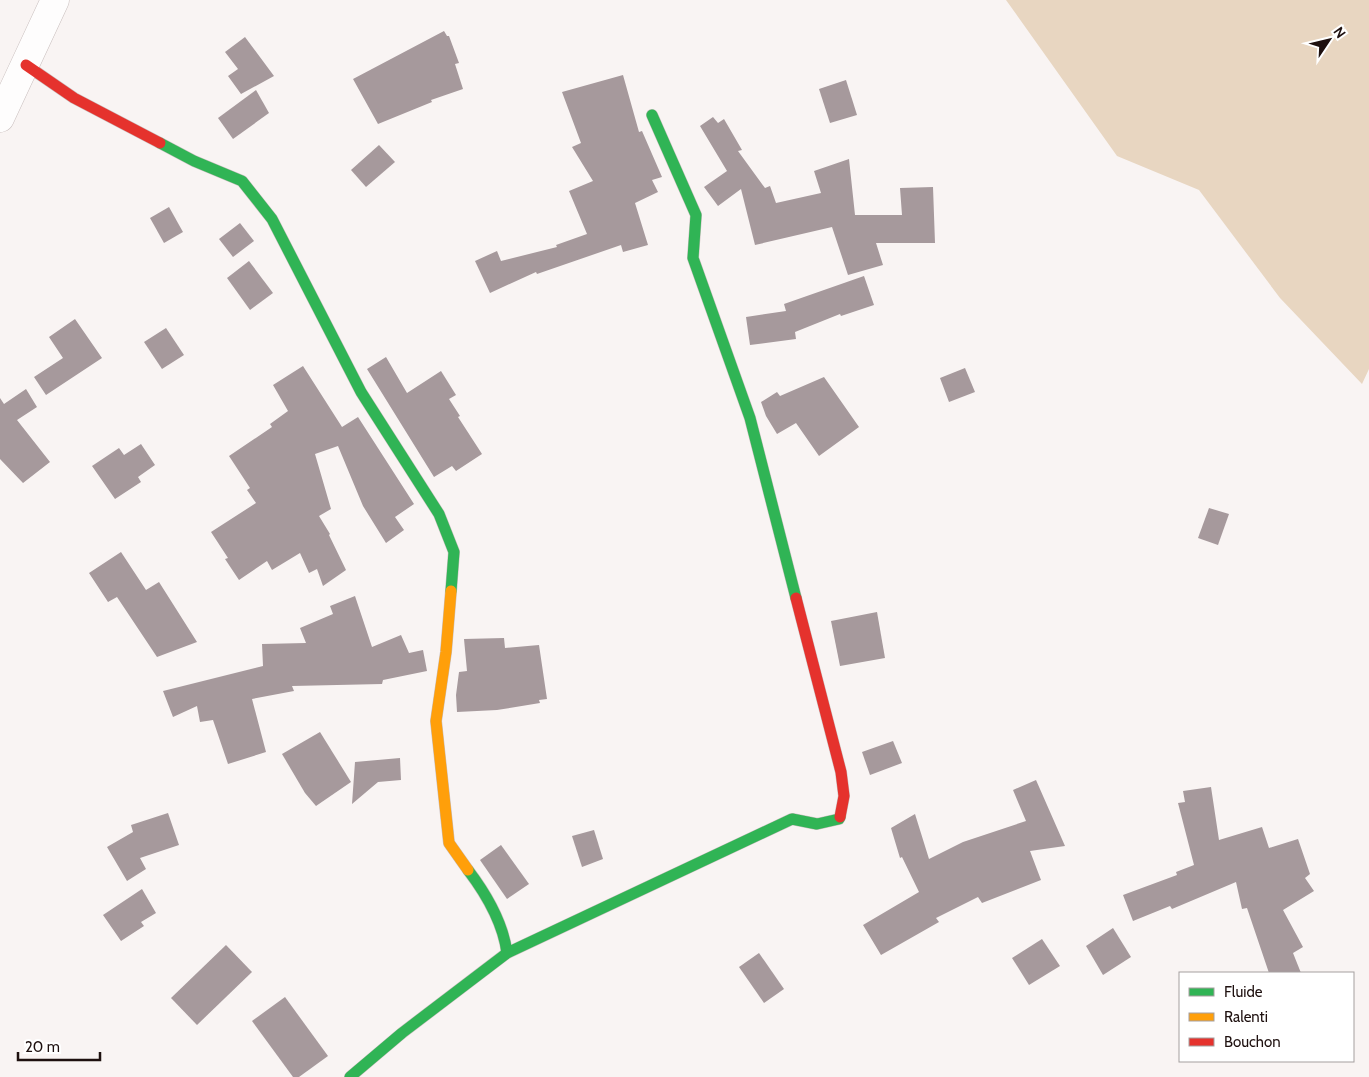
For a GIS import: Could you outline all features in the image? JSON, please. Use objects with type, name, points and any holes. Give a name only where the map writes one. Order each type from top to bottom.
[{"type":"street","points":[[0,118],[55,0]]},
{"type":"street","points":[[26,65],[74,98],[194,161],[242,181],[272,219],[361,392],[439,514],[454,552],[446,652],[436,721],[449,843],[486,894],[505,937],[508,953]]},
{"type":"street","points":[[350,1077],[402,1033],[508,953],[792,819],[817,824],[839,819],[844,796],[841,772],[750,418],[694,258],[696,215],[652,116]]},
{"type":"shaded area","points":[[1006,0],[1369,0],[1369,369],[1362,384],[1280,298],[1199,190],[1117,156]]},
{"type":"building","points":[[444,31],[449,36],[459,63],[455,64],[463,89],[431,100],[432,102],[378,124],[353,79]]},
{"type":"building","points":[[245,37],[274,76],[241,94],[228,76],[238,69],[225,52]]},
{"type":"building","points":[[623,75],[639,132],[642,131],[662,177],[652,180],[658,192],[635,203],[648,245],[623,252],[621,245],[537,274],[536,272],[490,293],[475,261],[497,251],[501,261],[557,247],[556,245],[587,234],[569,191],[593,181],[572,147],[581,143],[562,92]]},
{"type":"building","points":[[846,80],[857,115],[830,123],[819,89]]},
{"type":"building","points":[[256,90],[269,113],[233,139],[218,118]]},
{"type":"building","points":[[713,117],[718,123],[724,119],[742,150],[738,151],[765,188],[770,186],[776,203],[821,193],[814,171],[849,159],[855,215],[902,215],[900,188],[933,187],[935,243],[876,243],[883,265],[848,275],[832,227],[755,245],[741,189],[718,206],[704,187],[727,171],[700,126]]},
{"type":"building","points":[[379,145],[395,162],[366,187],[351,170]]},
{"type":"building","points":[[169,207],[183,232],[164,243],[150,218]]},
{"type":"building","points":[[240,223],[254,241],[233,257],[219,239]]},
{"type":"building","points":[[249,261],[273,293],[250,310],[227,278]]},
{"type":"building","points":[[864,276],[874,305],[841,316],[840,314],[795,332],[796,339],[750,345],[746,317],[786,311],[784,304]]},
{"type":"building","points":[[75,319],[102,358],[46,395],[34,377],[63,358],[49,337]]},
{"type":"building","points":[[166,328],[184,355],[162,369],[144,342]]},
{"type":"building","points":[[386,357],[407,393],[441,371],[456,395],[449,399],[460,416],[458,417],[482,454],[456,471],[452,466],[434,477],[367,369]]},
{"type":"building","points":[[303,366],[342,427],[358,417],[414,504],[395,517],[404,530],[386,543],[363,506],[338,446],[315,454],[331,509],[319,516],[330,534],[346,570],[323,586],[317,569],[309,573],[300,553],[272,570],[267,561],[239,580],[225,559],[228,558],[211,532],[256,503],[247,490],[250,488],[229,456],[272,427],[270,424],[288,411],[273,385]]},
{"type":"building","points":[[965,368],[975,392],[949,402],[940,378]]},
{"type":"building","points":[[824,377],[859,427],[819,456],[796,423],[777,434],[766,416],[761,402],[777,392],[780,396]]},
{"type":"building","points":[[26,389],[37,407],[17,420],[50,462],[23,483],[0,459],[0,398],[4,404]]},
{"type":"building","points":[[141,444],[155,465],[138,477],[141,482],[115,499],[92,466],[119,448],[124,455]]},
{"type":"building","points":[[1209,508],[1229,514],[1218,545],[1198,538]]},
{"type":"building","points":[[121,552],[146,590],[159,582],[197,642],[157,657],[117,597],[108,602],[89,573]]},
{"type":"building","points":[[355,596],[372,647],[401,635],[409,653],[423,650],[427,671],[383,680],[382,684],[292,686],[294,691],[252,699],[266,752],[228,764],[213,720],[200,722],[197,706],[173,717],[163,691],[263,666],[262,644],[306,643],[300,628],[333,614],[330,606]]},
{"type":"building","points":[[877,612],[885,658],[840,666],[831,621]]},
{"type":"building","points":[[504,638],[505,648],[539,645],[547,699],[539,700],[540,703],[497,710],[457,712],[456,695],[459,672],[467,671],[464,639]]},
{"type":"building","points":[[320,732],[351,782],[316,806],[305,793],[282,754]]},
{"type":"building","points":[[893,741],[902,763],[870,775],[862,752]]},
{"type":"building","points":[[400,758],[401,780],[378,782],[352,804],[355,762]]},
{"type":"building","points":[[1036,780],[1065,846],[1030,851],[1041,880],[982,903],[978,897],[936,918],[939,922],[881,955],[863,925],[919,892],[902,857],[900,858],[891,828],[915,814],[929,859],[963,842],[1026,821],[1013,790]]},
{"type":"building","points":[[1211,787],[1219,840],[1262,827],[1269,848],[1298,839],[1310,874],[1305,878],[1314,891],[1283,910],[1303,947],[1293,953],[1301,972],[1269,972],[1247,908],[1242,909],[1236,882],[1172,909],[1170,906],[1133,921],[1123,895],[1177,875],[1176,872],[1194,865],[1178,803],[1185,802],[1183,791]]},
{"type":"building","points":[[168,813],[179,845],[140,858],[146,869],[127,881],[107,847],[133,832],[131,825]]},
{"type":"building","points":[[594,830],[603,859],[582,867],[572,836]]},
{"type":"building","points":[[501,845],[529,884],[507,899],[480,860]]},
{"type":"building","points":[[142,889],[156,913],[141,922],[144,926],[121,941],[103,915]]},
{"type":"building","points":[[1113,928],[1131,957],[1103,975],[1086,946]]},
{"type":"building","points":[[1042,939],[1060,966],[1029,985],[1012,958]]},
{"type":"building","points":[[226,945],[252,972],[197,1025],[171,998]]},
{"type":"building","points":[[759,953],[784,989],[764,1003],[739,967]]},
{"type":"building","points":[[285,997],[328,1056],[299,1077],[293,1077],[252,1021]]},
{"type":"traffic: fast","points":[[652,115],[696,215],[693,258],[750,418],[796,598]]},
{"type":"traffic: fast","points":[[160,143],[194,161],[242,181],[272,219],[361,392],[439,514],[454,552],[451,591]]},
{"type":"traffic: fast","points":[[350,1077],[402,1033],[507,953],[792,819],[817,824],[839,819],[840,817]]},
{"type":"traffic: fast","points":[[468,870],[482,889],[493,909],[502,930],[507,953]]},
{"type":"traffic: slow","points":[[451,591],[446,652],[436,721],[449,843],[468,870]]},
{"type":"traffic: jam","points":[[26,65],[74,98],[160,143]]},
{"type":"traffic: jam","points":[[796,598],[841,772],[844,796],[840,817]]}]
